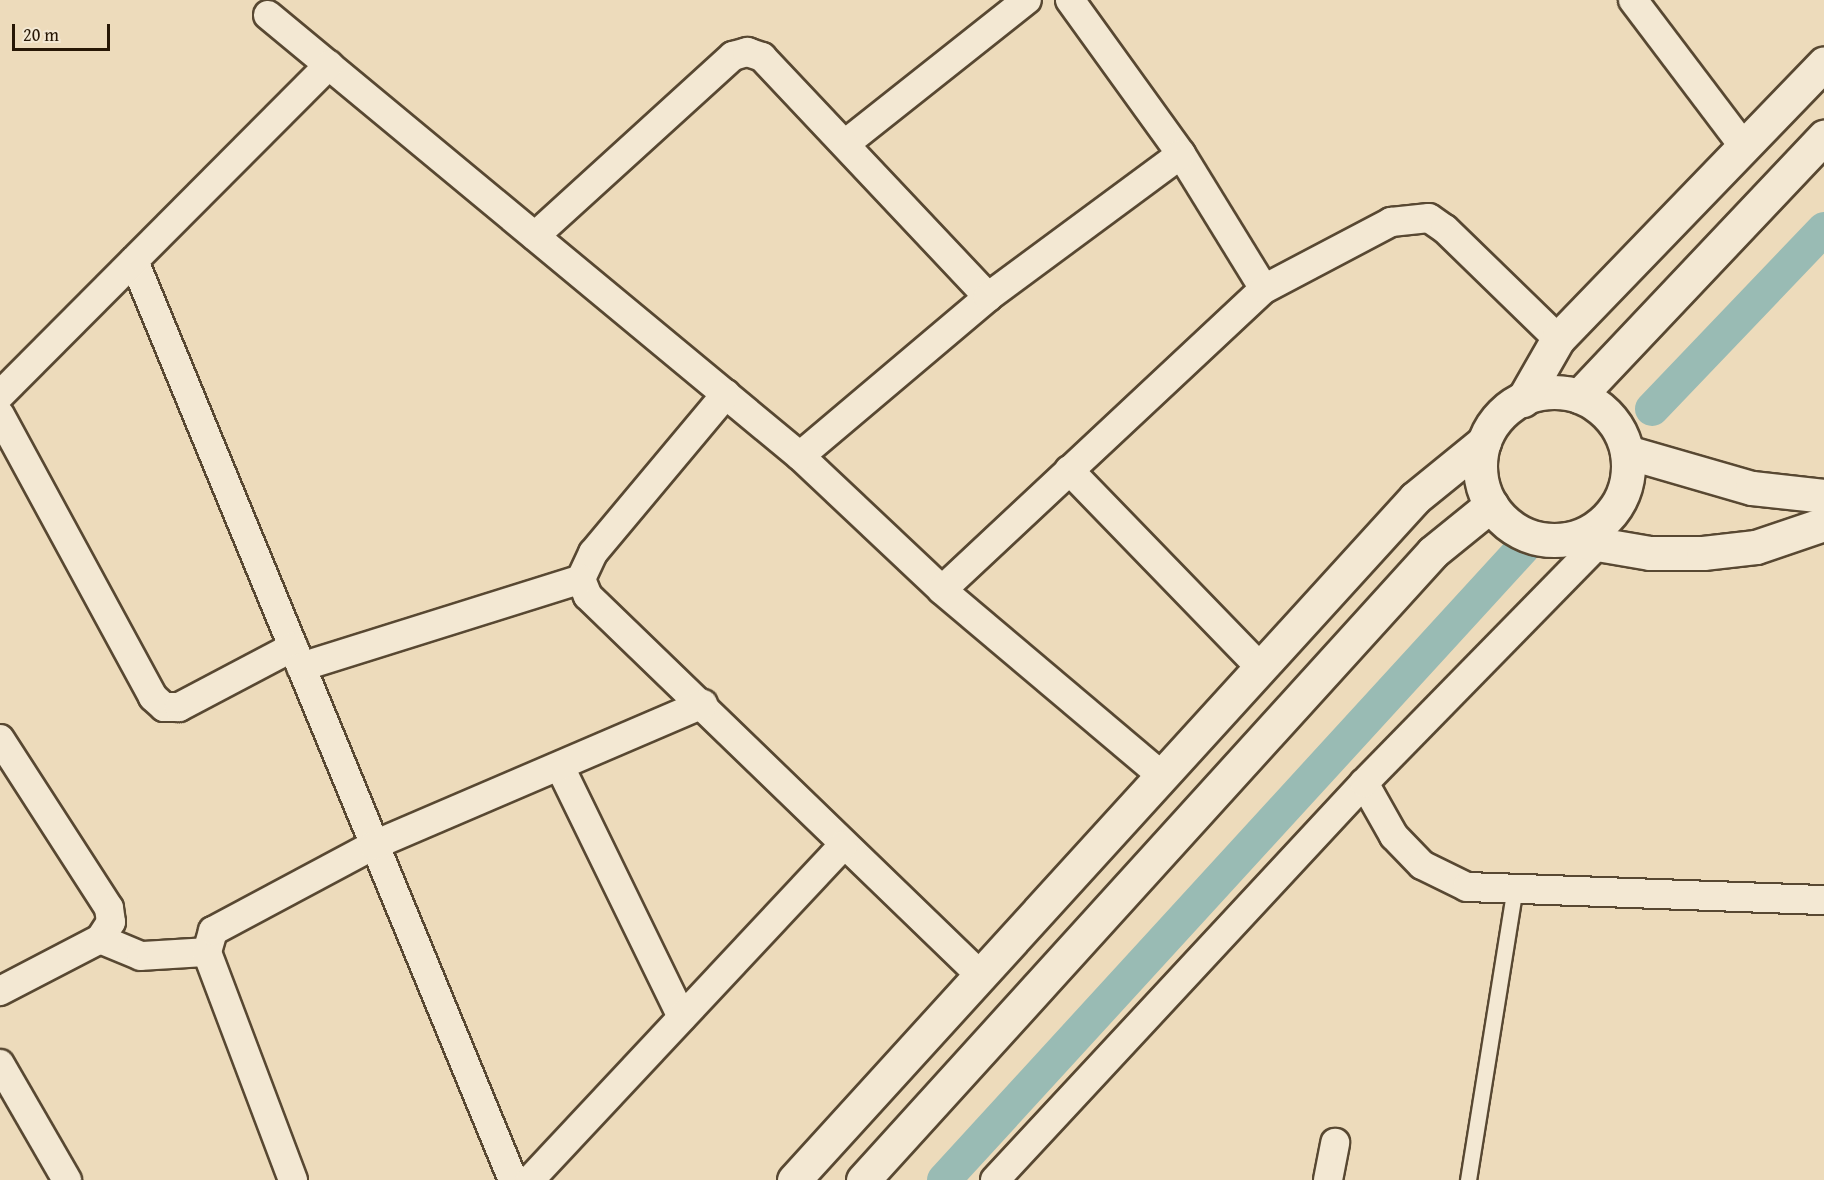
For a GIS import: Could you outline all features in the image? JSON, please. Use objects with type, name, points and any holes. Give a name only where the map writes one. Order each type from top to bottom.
[{"type":"street","points":[[845,144],[1027,0]]},
{"type":"street","points":[[1070,0],[1181,154],[1264,288]]},
{"type":"street","points":[[1633,0],[1745,148]]},
{"type":"street","points":[[268,15],[800,456],[942,590],[1162,776]]},
{"type":"street","points":[[535,236],[733,56],[762,57],[988,297]]},
{"type":"street","points":[[1824,64],[1558,339],[1523,400],[1493,425],[1484,442],[1480,464],[1491,505],[1532,538],[1703,553],[1756,547],[1824,524]]},
{"type":"street","points":[[0,395],[329,65]]},
{"type":"street","points":[[1579,396],[1824,137]]},
{"type":"street","points":[[800,456],[988,297],[1181,154]]},
{"type":"street","points":[[942,590],[1264,288],[1391,222],[1430,218],[1558,339]]},
{"type":"street","points":[[134,261],[513,1180]]},
{"type":"street","points":[[995,1180],[1616,508],[1629,472],[1627,452],[1610,418],[1579,396],[1560,393],[1523,400]]},
{"type":"street","points":[[726,394],[593,553],[581,579],[588,596],[703,704],[843,845],[980,975]]},
{"type":"street","points":[[0,415],[153,697],[164,707],[179,707],[297,657],[581,579]]},
{"type":"street","points":[[794,1180],[1415,498],[1484,442]]},
{"type":"street","points":[[1627,452],[1752,488],[1824,496]]},
{"type":"street","points":[[1069,470],[1260,668]]},
{"type":"street","points":[[863,1180],[1433,552],[1491,505]]},
{"type":"street","points":[[294,1180],[207,952],[213,931],[223,922],[374,845],[561,769],[703,704]]},
{"type":"street","points":[[0,739],[109,908],[111,922],[100,939],[0,991]]},
{"type":"street","points":[[561,769],[682,1017]]},
{"type":"street","points":[[1364,783],[1394,836],[1422,865],[1467,887],[1824,900]]},
{"type":"street","points":[[530,1180],[843,845]]},
{"type":"street","points":[[100,939],[141,956],[207,952]]},
{"type":"street","points":[[0,1064],[67,1180]]},
{"type":"street","points":[[1328,1180],[1335,1143]]},
{"type":"lane","points":[[1468,1180],[1515,888]]},
{"type":"waterway","points":[[1652,409],[1824,229]]},
{"type":"waterway","points":[[944,1180],[1523,548]]}]
